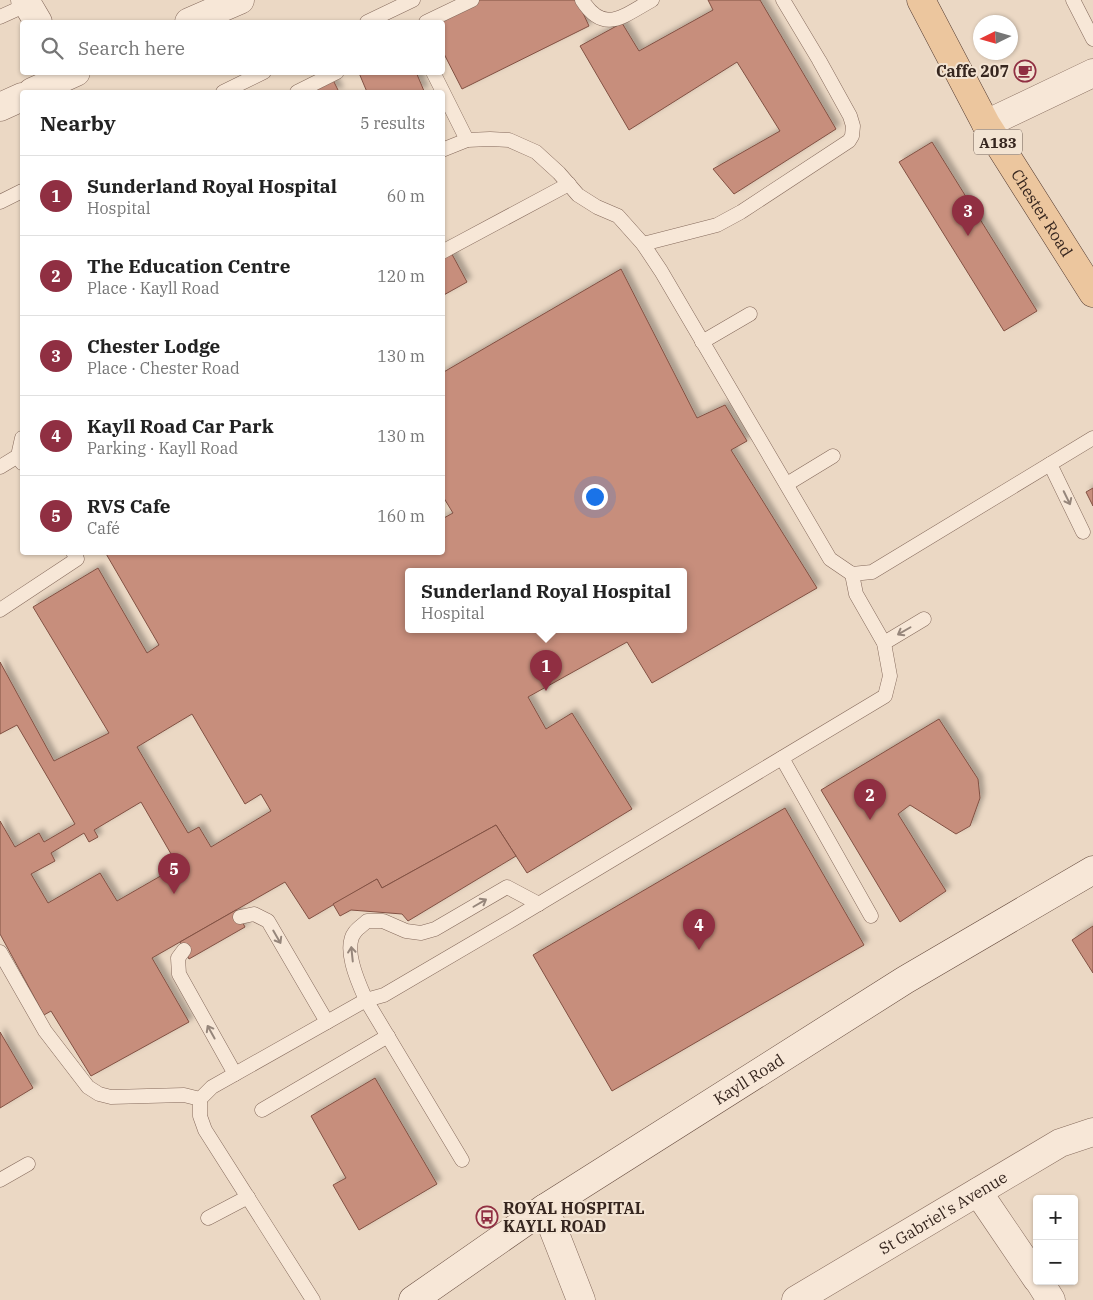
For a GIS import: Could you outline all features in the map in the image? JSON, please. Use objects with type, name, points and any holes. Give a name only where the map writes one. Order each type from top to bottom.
[{"type":"main road","name":"Chester Road","points":[[921,0],[986,124],[1090,282]]},
{"type":"street","points":[[194,20],[240,0]]},
{"type":"street","points":[[986,124],[1093,73]]},
{"type":"street","points":[[38,90],[73,78]]},
{"type":"street","points":[[0,107],[20,98]]},
{"type":"street","name":"Kayll Road","points":[[414,1300],[545,1208],[906,980],[1093,870]]},
{"type":"street","name":"St Gabriel's Avenue","points":[[796,1300],[1060,1143],[1093,1132]]},
{"type":"street","points":[[978,1192],[1033,1273]]},
{"type":"street","points":[[545,1208],[582,1300]]},
{"type":"street","points":[[1041,1285],[1051,1300]]},
{"type":"lane","points":[[371,20],[413,0]]},
{"type":"lane","points":[[430,20],[472,0]]},
{"type":"lane","points":[[582,0],[589,11],[596,17],[607,21],[616,20],[652,0]]},
{"type":"lane","points":[[643,244],[717,225],[749,207],[849,141],[852,136],[853,126],[850,116],[783,0]]},
{"type":"lane","points":[[1073,0],[1093,39]]},
{"type":"lane","points":[[0,17],[32,7]]},
{"type":"lane","points":[[227,90],[258,75]]},
{"type":"lane","points":[[301,90],[331,75]]},
{"type":"lane","points":[[434,75],[442,90]]},
{"type":"lane","points":[[445,96],[467,140]]},
{"type":"lane","points":[[445,149],[467,140],[509,140],[536,152],[578,195],[597,207],[618,216],[643,244],[830,559],[852,574],[872,572],[1093,438]]},
{"type":"lane","points":[[445,250],[569,184]]},
{"type":"lane","points":[[0,202],[20,192]]},
{"type":"lane","points":[[702,342],[750,314]]},
{"type":"lane","points":[[787,484],[833,456]]},
{"type":"lane","points":[[0,468],[20,460]]},
{"type":"lane","points":[[1050,464],[1083,532]]},
{"type":"lane","points":[[0,610],[77,560],[74,555]]},
{"type":"lane","points":[[313,1300],[205,1130],[200,1116],[200,1099],[212,1086],[366,1000],[384,994],[885,696],[890,676],[884,643],[856,594],[852,574]]},
{"type":"lane","points":[[884,643],[924,619]]},
{"type":"lane","points":[[782,758],[871,916]]},
{"type":"lane","points":[[462,1160],[366,1000],[357,980],[350,951],[353,933],[366,921],[384,921],[406,931],[421,933],[435,929],[507,887],[538,904]]},
{"type":"lane","points":[[240,917],[254,914],[268,921],[327,1022]]},
{"type":"lane","points":[[184,950],[178,958],[179,974],[235,1074]]},
{"type":"lane","points":[[0,952],[45,1031],[88,1087],[99,1094],[111,1097],[184,1095],[200,1099]]},
{"type":"lane","points":[[262,1110],[388,1036]]},
{"type":"lane","points":[[0,1180],[28,1164]]},
{"type":"lane","points":[[208,1218],[248,1197]]},
{"type":"building","points":[[479,0],[577,0],[589,26],[462,89],[445,56],[445,20],[437,20]]},
{"type":"building","points":[[708,0],[760,0],[836,129],[734,194],[713,169],[780,131],[737,62],[629,130],[580,46],[622,23],[639,51],[713,10]]},
{"type":"building","points":[[360,75],[417,75],[424,90],[366,90]]},
{"type":"building","points":[[333,80],[338,90],[314,90]]},
{"type":"building","points":[[932,142],[1037,311],[1004,331],[899,162]]},
{"type":"building","points":[[447,245],[467,282],[445,294],[445,246]]},
{"type":"building","points":[[621,269],[697,418],[725,405],[747,441],[731,450],[817,588],[652,683],[627,642],[528,697],[546,729],[572,713],[632,809],[527,873],[496,825],[382,888],[377,879],[309,919],[285,882],[152,958],[189,1022],[91,1076],[51,1011],[44,1015],[0,934],[0,821],[15,847],[39,833],[44,842],[75,824],[17,725],[0,734],[0,662],[54,761],[109,733],[33,607],[98,568],[147,653],[159,645],[107,555],[445,555],[445,517],[453,513],[445,500],[445,371]],"holes":[[[192,714],[245,804],[261,794],[271,811],[211,847],[199,827],[188,833],[137,747]],[[141,802],[178,866],[117,901],[100,873],[48,903],[31,874],[55,861],[51,853],[84,833],[89,842],[98,837],[94,830]]]},
{"type":"building","points":[[1093,488],[1093,506],[1086,492]]},
{"type":"building","points":[[939,719],[978,779],[980,798],[970,826],[956,834],[910,805],[898,814],[946,891],[900,922],[821,790]]},
{"type":"building","points":[[785,808],[864,945],[612,1091],[533,955]]},
{"type":"building","points":[[496,825],[516,856],[408,921],[402,914],[351,910],[340,916],[333,904],[377,879],[382,888]]},
{"type":"building","points":[[236,910],[245,927],[189,959],[180,942]]},
{"type":"building","points":[[1093,926],[1093,973],[1072,940]]},
{"type":"building","points":[[0,1032],[33,1088],[0,1108]]},
{"type":"building","points":[[375,1078],[437,1184],[359,1230],[333,1185],[346,1178],[311,1116]]},
{"type":"place","name":"Caffe 207","points":[[1025,71]]},
{"type":"place","name":"Chester Lodge","points":[[968,236]]},
{"type":"place","name":"Sunderland Royal Hospital","points":[[546,691]]},
{"type":"place","name":"The Education Centre","points":[[870,820]]},
{"type":"place","name":"RVS Cafe","points":[[174,894]]},
{"type":"place","name":"Kayll Road Car Park","points":[[699,950]]},
{"type":"place","name":"ROYAL HOSPITAL KAYLL ROAD","points":[[487,1217]]}]
